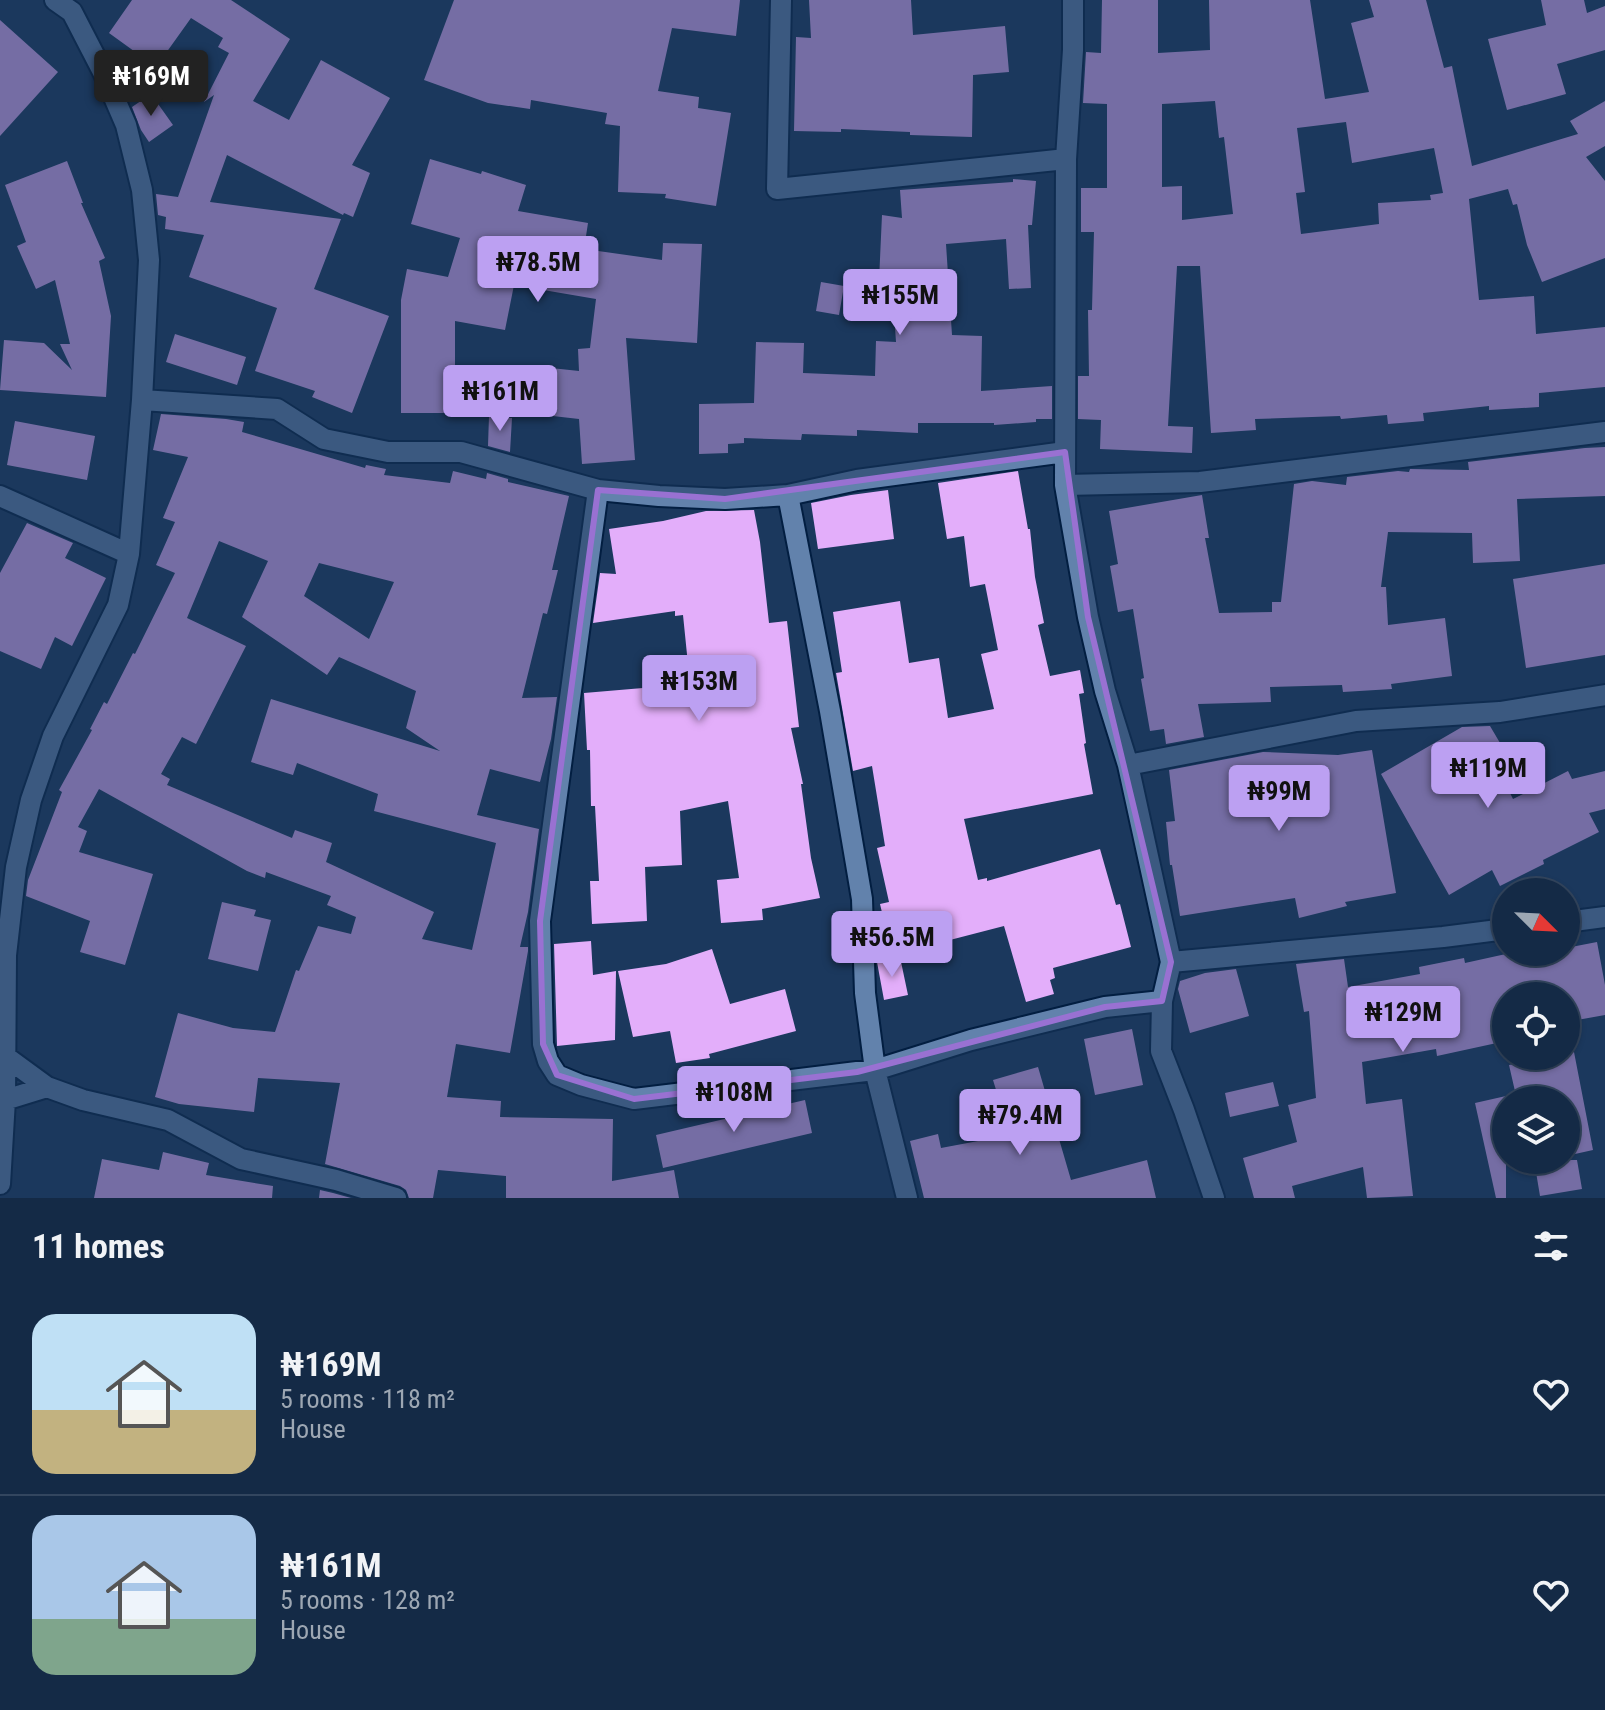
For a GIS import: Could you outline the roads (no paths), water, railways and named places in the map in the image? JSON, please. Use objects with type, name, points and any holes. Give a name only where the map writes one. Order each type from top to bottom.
[{"type":"street","points":[[781,0],[777,189],[1066,159]]},
{"type":"street","points":[[1073,0],[1066,159],[1065,485],[1101,676],[1128,765],[1171,962],[1162,1001],[1161,1051],[1214,1198]]},
{"type":"street","points":[[0,1184],[5,1100],[6,955],[16,867],[31,800],[53,736],[118,605],[129,554],[142,400],[149,260],[142,190],[126,125],[70,4]]},
{"type":"street","points":[[142,400],[277,409],[324,439],[388,452],[461,452],[598,490],[659,496],[725,499],[788,495],[857,480],[1065,452]]},
{"type":"street","points":[[1065,485],[1200,482],[1605,432]]},
{"type":"street","points":[[598,490],[540,921],[543,1044],[548,1061],[557,1075],[581,1085],[634,1099],[875,1070],[971,1040],[1105,1007],[1162,1001]]},
{"type":"street","points":[[788,495],[862,899],[865,993],[875,1070],[907,1198]]},
{"type":"street","points":[[0,496],[129,554]]},
{"type":"street","points":[[1128,765],[1356,721],[1500,712],[1605,695]]},
{"type":"street","points":[[1580,920],[1605,917]]},
{"type":"street","points":[[1171,962],[1492,931]]},
{"type":"street","points":[[6,1057],[47,1087],[83,1100],[168,1120],[241,1159],[336,1180],[396,1198]]},
{"type":"street","points":[[5,1100],[47,1087]]}]
